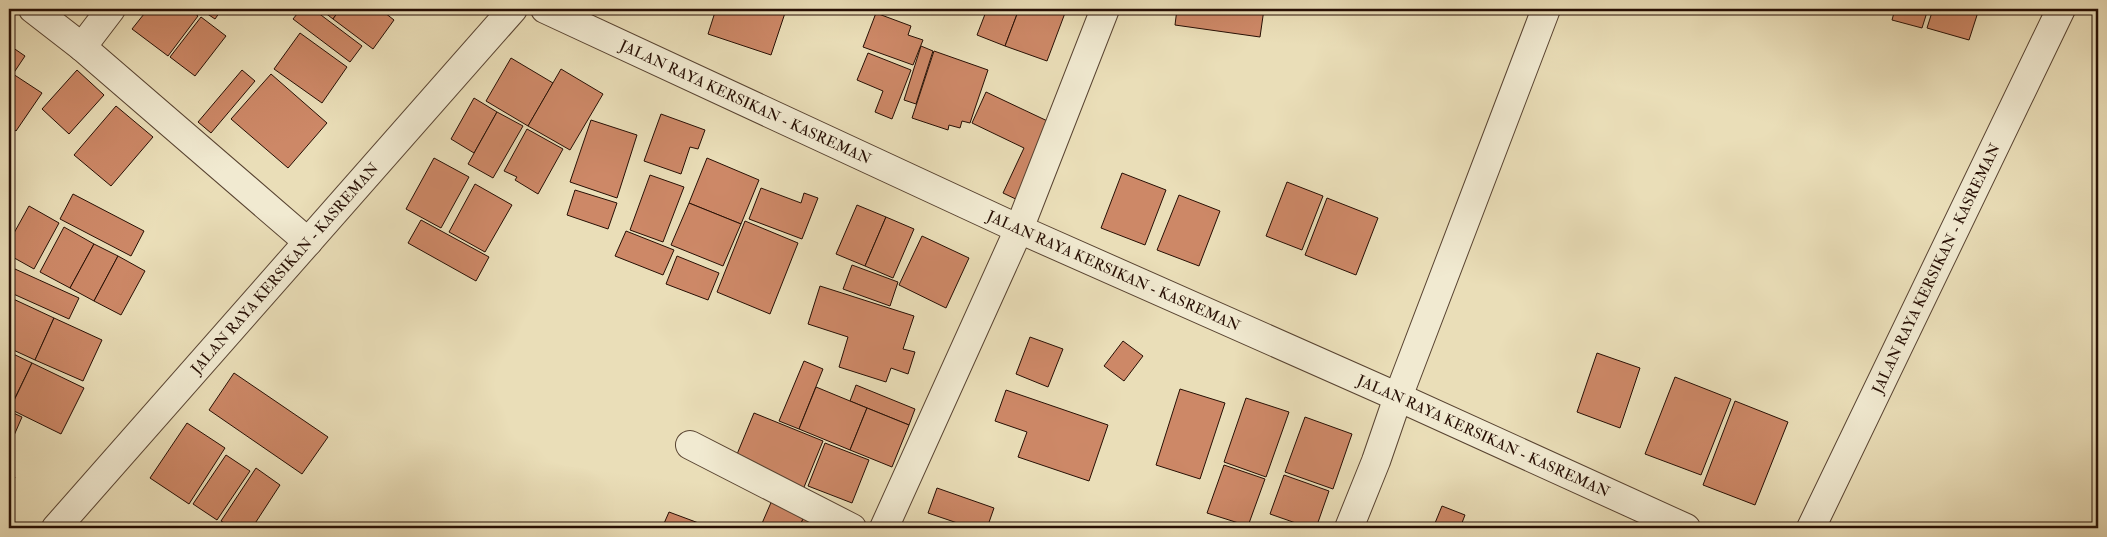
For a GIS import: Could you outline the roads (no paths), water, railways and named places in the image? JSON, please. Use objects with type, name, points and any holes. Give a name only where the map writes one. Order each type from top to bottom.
[{"type":"street","points":[[33,9],[82,47],[308,242]]},
{"type":"street","points":[[82,47],[111,9]]},
{"type":"street","name":"JALAN RAYA KERSIKAN - KASREMAN","points":[[56,528],[513,9]]},
{"type":"street","name":"JALAN RAYA KERSIKAN - KASREMAN","points":[[545,9],[1019,229],[1398,397],[1686,528]]},
{"type":"street","points":[[884,528],[1019,229],[1105,9]]},
{"type":"street","points":[[1349,528],[1546,9]]},
{"type":"street","name":"JALAN RAYA KERSIKAN - KASREMAN","points":[[1812,528],[2061,9]]},
{"type":"street","points":[[690,445],[852,528]]}]
